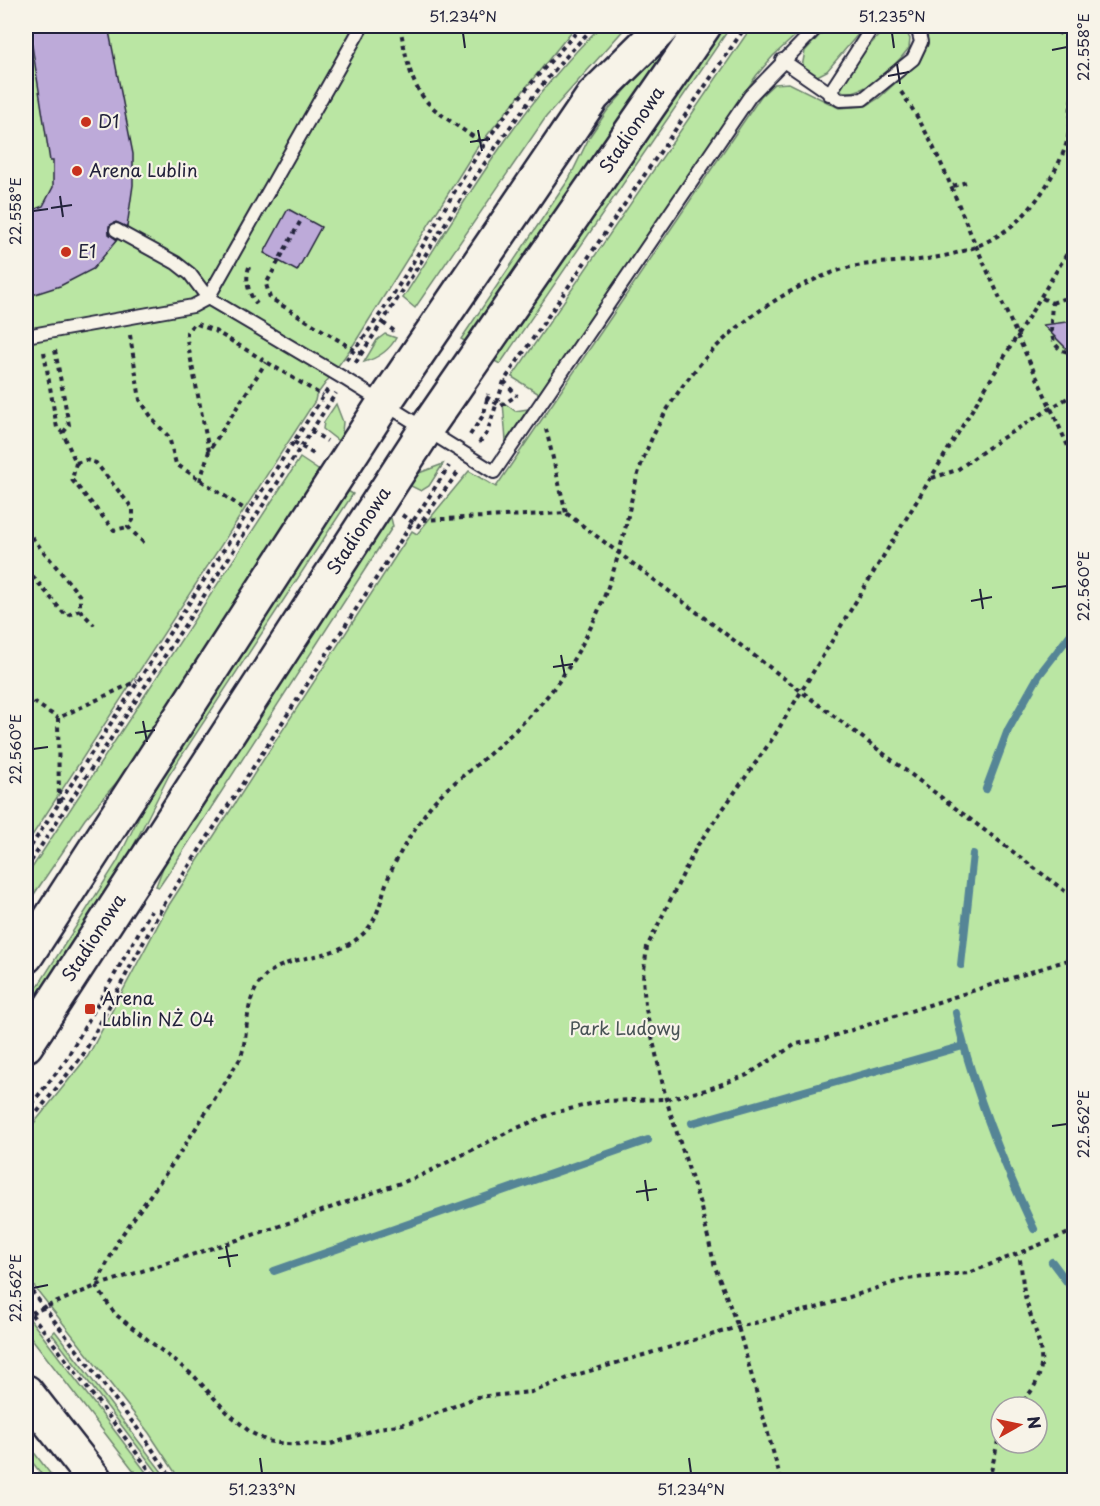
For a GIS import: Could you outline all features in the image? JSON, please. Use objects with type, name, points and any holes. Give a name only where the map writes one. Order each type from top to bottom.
[{"type":"street","points":[[29,949],[384,403],[593,96],[664,26]]},
{"type":"street","name":"Stadionowa","points":[[26,1045],[426,429],[704,26]]},
{"type":"street","points":[[26,1392],[95,1480]]},
{"type":"lane","points":[[26,336],[193,306],[208,298],[351,50],[362,26]]},
{"type":"lane","points":[[116,230],[176,263],[189,274],[208,298],[494,472],[750,96],[782,60],[818,26]]},
{"type":"lane","points":[[828,94],[873,26]]},
{"type":"lane","points":[[782,60],[828,94],[847,102],[864,99],[913,59],[919,51],[921,42],[917,26]]},
{"type":"path","points":[[400,26],[408,70],[424,102],[484,144]]},
{"type":"path","points":[[26,869],[341,377],[347,360],[484,144],[521,96],[582,26]]},
{"type":"path","points":[[26,854],[323,396],[361,354],[492,152],[527,104],[595,26]]},
{"type":"path","points":[[26,1126],[83,1055],[163,906],[411,522],[465,453],[487,433],[504,381],[746,26]]},
{"type":"path","points":[[1050,26],[1074,44]]},
{"type":"path","points":[[895,83],[929,135],[953,186],[976,246],[1074,460]]},
{"type":"path","points":[[96,1286],[119,1239],[176,1159],[240,1059],[245,1045],[252,998],[258,984],[271,971],[282,966],[343,950],[365,932],[381,906],[393,866],[431,805],[506,740],[540,705],[573,660],[599,608],[619,552],[642,462],[675,397],[712,351],[745,320],[786,293],[838,270],[954,254],[1007,231],[1033,205],[1048,182],[1068,137],[1074,89]]},
{"type":"path","points":[[953,186],[969,181]]},
{"type":"path","points":[[300,222],[266,284],[266,293],[270,298],[361,354]]},
{"type":"path","points":[[781,1480],[738,1327],[716,1267],[700,1204],[666,1099],[645,1005],[644,978],[647,947],[674,887],[697,846],[773,738],[800,690],[1042,298],[1074,242]]},
{"type":"path","points":[[250,263],[248,285],[252,298],[261,308]]},
{"type":"path","points":[[1042,298],[1052,303],[1074,295]]},
{"type":"path","points":[[1052,303],[1050,336],[1058,347],[1074,352]]},
{"type":"path","points":[[193,306],[196,324]]},
{"type":"path","points":[[127,317],[140,400],[154,421],[169,437],[176,464],[249,512]]},
{"type":"path","points":[[196,324],[215,331],[323,396]]},
{"type":"path","points":[[196,324],[187,332],[187,340],[209,451]]},
{"type":"path","points":[[63,433],[69,425],[55,346],[43,348],[57,428],[63,433],[76,463],[72,480],[114,530],[128,527],[133,520],[133,509],[96,463],[86,460],[76,463]]},
{"type":"path","points":[[337,354],[347,360]]},
{"type":"path","points":[[200,481],[209,451],[266,362]]},
{"type":"path","points":[[504,381],[543,416],[566,513]]},
{"type":"path","points":[[931,478],[957,470],[999,440],[1074,394]]},
{"type":"path","points":[[501,406],[517,395]]},
{"type":"path","points":[[423,520],[566,513],[1074,897]]},
{"type":"path","points":[[399,526],[405,517]]},
{"type":"path","points":[[128,527],[144,543]]},
{"type":"path","points":[[26,530],[80,597],[80,610],[94,625]]},
{"type":"path","points":[[26,568],[66,616],[80,610]]},
{"type":"path","points":[[58,718],[138,680]]},
{"type":"path","points":[[26,697],[58,718]]},
{"type":"path","points":[[58,718],[59,803]]},
{"type":"path","points":[[1074,890],[1074,897]]},
{"type":"path","points":[[26,1110],[64,1063],[157,900]]},
{"type":"path","points":[[31,1314],[96,1286],[420,1176],[510,1131],[553,1113],[603,1101],[666,1099],[747,1075],[796,1044],[824,1039],[1074,958]]},
{"type":"path","points":[[96,1286],[116,1314],[194,1376],[226,1412],[250,1432],[267,1440],[303,1446],[328,1444],[380,1428],[415,1422],[477,1396],[532,1392],[576,1375],[738,1327],[816,1308],[905,1279],[969,1273],[1019,1255],[1074,1231]]},
{"type":"path","points":[[1019,1255],[1025,1295],[1043,1351],[1043,1366],[1028,1395]]},
{"type":"path","points":[[26,1284],[144,1437],[173,1480]]},
{"type":"path","points":[[26,1307],[157,1480]]},
{"type":"path","points":[[989,1480],[995,1455]]},
{"type":"green space","points":[[26,26],[576,26],[476,149],[354,344],[316,396],[315,401],[26,845]]},
{"type":"green space","points":[[601,26],[627,26],[546,117],[415,308],[403,298],[494,156],[545,88]]},
{"type":"green space","points":[[723,26],[731,26],[500,364],[491,359]]},
{"type":"green space","points":[[752,26],[806,26],[773,56],[756,76],[539,394],[512,377]]},
{"type":"green space","points":[[828,26],[865,26],[827,71],[815,77],[802,67],[805,51]]},
{"type":"green space","points":[[887,26],[904,27],[910,39],[909,48],[895,64],[866,87],[847,92],[838,89],[844,74]]},
{"type":"green space","name":"Park Ludowy","points":[[923,26],[1074,26],[1074,1480],[180,1480],[149,1433],[26,1276],[26,1133],[88,1056],[167,908],[412,531],[417,534],[469,471],[496,487],[761,96],[774,84],[789,83],[839,108],[866,106],[879,98],[917,63],[925,48]]},
{"type":"green space","points":[[674,36],[678,40],[468,343],[461,339],[569,179],[590,136],[607,111]]},
{"type":"green space","points":[[385,334],[396,338],[390,347],[364,362],[377,340]]},
{"type":"green space","points":[[503,402],[515,411],[528,409],[506,441]]},
{"type":"green space","points":[[336,404],[343,422],[341,443],[323,429],[324,422]]},
{"type":"green space","points":[[300,458],[324,474],[135,761],[85,819],[26,906],[26,877]]},
{"type":"green space","points":[[443,464],[429,486],[421,491],[409,485],[419,473]]},
{"type":"green space","points":[[346,490],[353,494],[169,775],[123,867],[26,1019],[26,1005],[117,862],[147,800]]},
{"type":"green space","points":[[387,516],[391,518],[393,526],[176,862],[159,887],[156,886],[167,857]]},
{"type":"green space","points":[[26,1314],[152,1480],[141,1480],[26,1331]]},
{"type":"green space","points":[[55,1331],[168,1480],[163,1480],[52,1334]]},
{"type":"green space","points":[[26,1442],[55,1480],[46,1480],[26,1454]]},
{"type":"building","name":"Arena Lublin","points":[[29,26],[108,26],[133,154],[133,185],[127,227],[116,222],[109,226],[109,234],[117,240],[93,269],[60,286],[26,297],[26,213],[43,206],[53,187],[53,161],[50,161]]},
{"type":"building","points":[[288,209],[321,227],[297,271],[264,253]]},
{"type":"building","points":[[1074,321],[1074,356],[1043,325]]},
{"type":"waterway","points":[[986,789],[1008,730],[1039,675],[1074,630]]},
{"type":"waterway","points":[[961,965],[973,854]]},
{"type":"waterway","points":[[956,1013],[979,1096],[1034,1229]]},
{"type":"waterway","points":[[692,1123],[963,1046]]},
{"type":"waterway","points":[[274,1271],[648,1140]]},
{"type":"waterway","points":[[1052,1262],[1074,1291]]},
{"type":"place","name":"D1","points":[[86,122]]},
{"type":"place","name":"Arena Lublin","points":[[77,171]]},
{"type":"place","name":"E1","points":[[66,252]]},
{"type":"place","name":"Arena Lublin NŻ 04","points":[[90,1009]]}]
